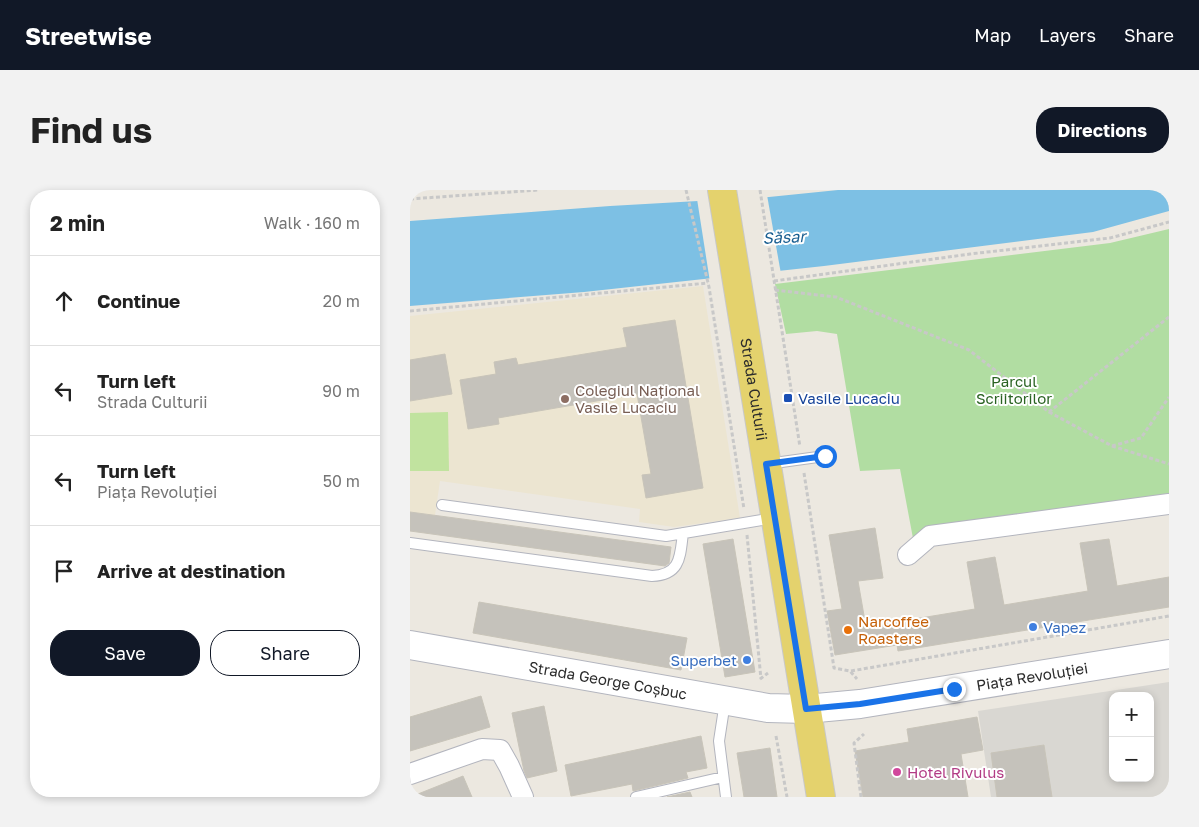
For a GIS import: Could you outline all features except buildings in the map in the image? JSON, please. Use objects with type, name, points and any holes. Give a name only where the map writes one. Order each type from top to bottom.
[{"type":"main road","name":"Strada Culturii","points":[[722,190],[821,797]]},
{"type":"main road","name":"Strada George Coșbuc","points":[[410,645],[768,708],[806,709]]},
{"type":"main road","name":"Piața Revoluției","points":[[806,709],[860,704],[1169,654]]},
{"type":"street","points":[[908,555],[930,536],[1169,504]]},
{"type":"street","points":[[410,774],[482,749],[500,750],[510,766],[523,797]]},
{"type":"lane","points":[[766,464],[825,456]]},
{"type":"lane","points":[[442,505],[666,536],[775,518]]},
{"type":"lane","points":[[410,543],[661,576],[676,567],[683,533]]},
{"type":"lane","points":[[725,700],[719,741],[726,797]]},
{"type":"lane","points":[[636,797],[723,777]]},
{"type":"path","points":[[410,199],[539,190]]},
{"type":"path","points":[[686,190],[708,285],[746,523],[760,678]]},
{"type":"path","points":[[760,190],[774,280],[1110,238],[1169,222]]},
{"type":"path","points":[[410,311],[708,285]]},
{"type":"path","points":[[775,290],[836,297],[969,350],[1049,412],[1112,446],[1169,464]]},
{"type":"path","points":[[1049,412],[1169,317]]},
{"type":"path","points":[[1112,446],[1141,438],[1169,397]]},
{"type":"path","points":[[834,668],[850,671],[1169,616]]},
{"type":"path","points":[[850,671],[856,679]]},
{"type":"path","points":[[861,797],[854,743],[864,734]]},
{"type":"path","points":[[776,736],[787,797]]},
{"type":"shaded area","name":"Colegiul Național Vasile Lucaciu","points":[[703,286],[740,518],[674,527],[639,522],[640,509],[440,481],[435,515],[410,512],[410,316]]},
{"type":"shaded area","points":[[1169,682],[1169,797],[991,797],[978,711]]},
{"type":"green space","name":"Parcul Scriitorilor","points":[[1169,229],[1169,504],[930,536],[915,549],[900,469],[860,471],[837,334],[817,331],[786,334],[775,284],[1110,243]]},
{"type":"green space","points":[[448,412],[449,471],[410,471],[410,413]]},
{"type":"water","name":"Săsar","points":[[838,190],[1169,190],[1169,211],[1093,232],[824,266],[584,292],[410,306],[410,221],[610,206],[769,197]]},
{"type":"pier","points":[[767,195],[781,274],[710,282],[697,199]]},
{"type":"place","name":"Vasile Lucaciu","points":[[788,398]]},
{"type":"place","name":"Colegiul Național Vasile Lucaciu","points":[[565,399]]},
{"type":"place","name":"Vapez","points":[[1033,627]]},
{"type":"place","name":"Narcoffee Roasters","points":[[848,630]]},
{"type":"place","name":"Superbet","points":[[747,660]]},
{"type":"place","name":"Hotel Rivulus","points":[[897,772]]},
{"type":"route","points":[[825,456],[766,464],[806,709],[860,704],[954,689]]}]
